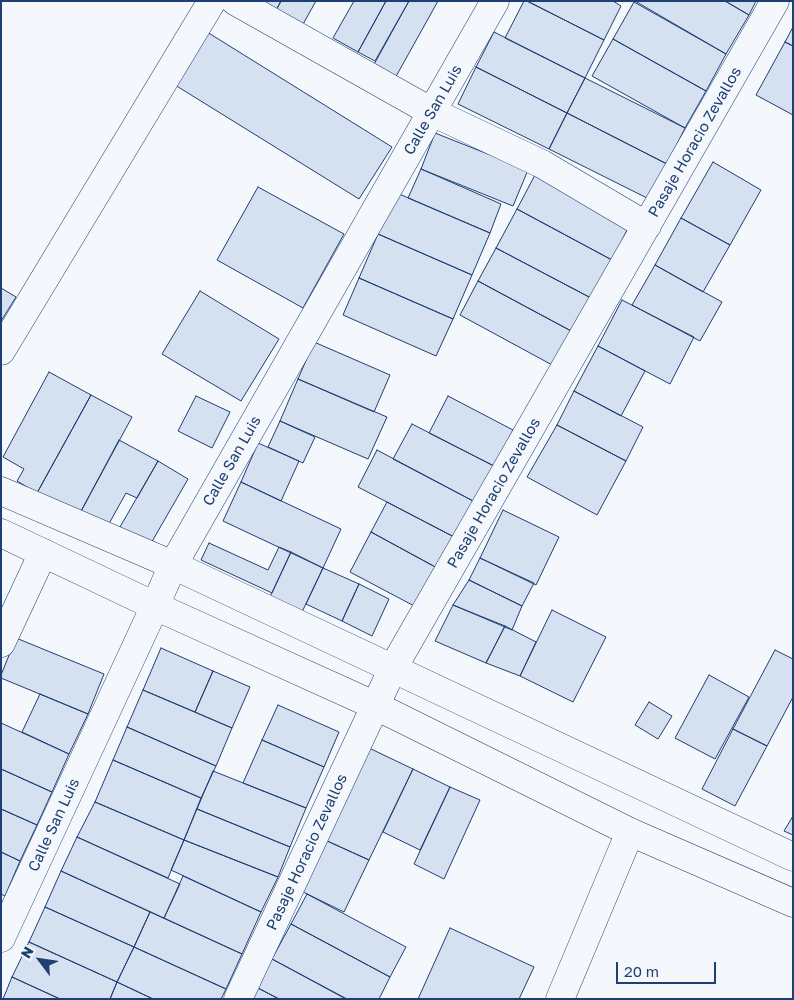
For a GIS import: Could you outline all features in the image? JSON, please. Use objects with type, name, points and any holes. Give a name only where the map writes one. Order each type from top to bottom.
[{"type":"street","points":[[1,351],[212,1]]},
{"type":"street","points":[[235,1],[432,112],[542,164],[648,226]]},
{"type":"street","name":"Calle San Luis","points":[[1,938],[155,606],[172,565],[495,1]]},
{"type":"street","name":"Pasaje Horacio Zevallos","points":[[238,999],[393,668],[648,226],[775,1]]},
{"type":"street","points":[[1,491],[172,565],[793,857]]},
{"type":"street","points":[[1,533],[155,606],[376,706],[630,832],[793,902]]},
{"type":"street","points":[[1,642],[43,553]]},
{"type":"street","points":[[560,999],[630,832]]},
{"type":"building","points":[[249,1],[281,1],[272,18]]},
{"type":"building","points":[[281,1],[316,1],[298,33],[272,18]]},
{"type":"building","points":[[354,1],[386,1],[358,52],[333,38]]},
{"type":"building","points":[[386,1],[409,1],[375,61],[358,52]]},
{"type":"building","points":[[409,1],[438,1],[394,80],[372,68]]},
{"type":"building","points":[[524,1],[604,40],[585,78],[505,38]]},
{"type":"building","points":[[527,1],[613,1],[621,6],[604,40]]},
{"type":"building","points":[[635,1],[725,1],[749,15],[726,54]]},
{"type":"building","points":[[725,1],[756,1],[749,15]]},
{"type":"building","points":[[634,2],[726,54],[706,91],[613,39]]},
{"type":"building","points":[[793,27],[793,46],[785,42]]},
{"type":"building","points":[[207,32],[392,147],[359,199],[175,85]]},
{"type":"building","points":[[494,32],[585,78],[567,113],[476,67]]},
{"type":"building","points":[[613,39],[706,91],[685,128],[592,76]]},
{"type":"building","points":[[785,42],[793,46],[793,115],[756,95]]},
{"type":"building","points":[[476,67],[567,113],[549,149],[458,104]]},
{"type":"building","points":[[585,78],[685,128],[667,164],[567,113]]},
{"type":"building","points":[[567,113],[667,164],[649,199],[549,149]]},
{"type":"building","points":[[435,133],[528,170],[513,206],[421,169]]},
{"type":"building","points":[[713,162],[761,190],[730,245],[681,218]]},
{"type":"building","points":[[421,169],[501,204],[490,233],[408,198]]},
{"type":"building","points":[[535,175],[629,226],[612,260],[517,209]]},
{"type":"building","points":[[258,187],[344,234],[303,308],[217,260]]},
{"type":"building","points":[[397,193],[490,233],[472,275],[378,234]]},
{"type":"building","points":[[517,209],[612,260],[591,298],[496,248]]},
{"type":"building","points":[[681,218],[730,245],[703,292],[655,265]]},
{"type":"building","points":[[378,234],[472,275],[453,319],[359,278]]},
{"type":"building","points":[[496,248],[591,298],[573,332],[478,281]]},
{"type":"building","points":[[655,265],[722,302],[700,341],[632,305]]},
{"type":"building","points":[[359,278],[453,319],[436,356],[343,315]]},
{"type":"building","points":[[478,281],[573,332],[554,366],[460,315]]},
{"type":"building","points":[[1,288],[16,297],[1,321]]},
{"type":"building","points":[[200,291],[279,339],[241,401],[162,354]]},
{"type":"building","points":[[622,300],[694,337],[670,384],[598,346]]},
{"type":"building","points":[[314,342],[390,375],[374,412],[298,379]]},
{"type":"building","points":[[598,346],[645,371],[621,416],[574,391]]},
{"type":"building","points":[[49,372],[91,395],[37,493],[17,481],[24,469],[3,457]]},
{"type":"building","points":[[298,379],[387,417],[368,459],[280,421]]},
{"type":"building","points":[[574,391],[643,427],[626,461],[557,425]]},
{"type":"building","points":[[91,395],[132,417],[79,515],[37,493]]},
{"type":"building","points":[[196,396],[230,412],[212,448],[178,431]]},
{"type":"building","points":[[448,396],[513,430],[494,466],[429,433]]},
{"type":"building","points":[[280,421],[315,437],[303,463],[268,447]]},
{"type":"building","points":[[412,424],[494,466],[475,502],[393,459]]},
{"type":"building","points":[[557,425],[626,461],[597,515],[527,477]]},
{"type":"building","points":[[119,440],[158,461],[137,498],[126,493],[106,529],[79,515]]},
{"type":"building","points":[[258,443],[299,461],[281,501],[241,482]]},
{"type":"building","points":[[377,450],[475,502],[456,538],[358,487]]},
{"type":"building","points":[[158,461],[188,479],[150,545],[120,527]]},
{"type":"building","points":[[241,482],[341,529],[323,568],[223,521]]},
{"type":"building","points":[[387,502],[456,538],[439,569],[371,532]]},
{"type":"building","points":[[503,510],[559,537],[536,585],[480,558]]},
{"type":"building","points":[[371,532],[439,569],[418,608],[350,572]]},
{"type":"building","points":[[209,543],[268,570],[279,547],[291,552],[272,593],[201,560]]},
{"type":"building","points":[[291,552],[323,568],[301,614],[269,599]]},
{"type":"building","points":[[480,558],[534,583],[522,606],[469,580]]},
{"type":"building","points":[[323,568],[359,584],[342,621],[306,604]]},
{"type":"building","points":[[469,580],[522,606],[512,630],[453,605]]},
{"type":"building","points":[[359,584],[389,599],[372,636],[342,621]]},
{"type":"building","points":[[453,605],[505,626],[486,663],[435,641]]},
{"type":"building","points":[[552,610],[606,637],[573,702],[520,676]]},
{"type":"building","points":[[505,626],[536,642],[520,676],[486,663]]},
{"type":"building","points":[[16,638],[104,674],[88,714],[1,678]]},
{"type":"building","points":[[161,648],[213,671],[195,712],[143,690]]},
{"type":"building","points":[[775,650],[793,659],[793,697],[767,746],[733,729]]},
{"type":"building","points":[[213,671],[250,687],[232,728],[195,712]]},
{"type":"building","points":[[709,675],[749,697],[715,759],[675,738]]},
{"type":"building","points":[[143,690],[232,728],[216,766],[127,727]]},
{"type":"building","points":[[40,694],[88,714],[69,754],[22,732]]},
{"type":"building","points":[[649,702],[672,716],[658,739],[635,725]]},
{"type":"building","points":[[278,705],[339,732],[324,767],[262,740]]},
{"type":"building","points":[[1,723],[69,754],[52,792],[1,769]]},
{"type":"building","points":[[127,727],[216,766],[201,798],[113,760]]},
{"type":"building","points":[[733,729],[767,746],[735,806],[702,789]]},
{"type":"building","points":[[262,740],[324,767],[306,808],[243,783]]},
{"type":"building","points":[[369,748],[413,769],[369,860],[325,840]]},
{"type":"building","points":[[113,760],[201,798],[184,840],[95,802]]},
{"type":"building","points":[[1,769],[52,792],[37,825],[1,809]]},
{"type":"building","points":[[413,769],[450,787],[420,850],[383,832]]},
{"type":"building","points":[[213,771],[306,808],[290,847],[197,809]]},
{"type":"building","points":[[450,787],[480,800],[444,879],[414,864]]},
{"type":"building","points":[[95,802],[184,840],[168,878],[77,837]]},
{"type":"building","points":[[1,809],[37,825],[20,861],[1,852]]},
{"type":"building","points":[[197,809],[290,847],[278,877],[184,840]]},
{"type":"building","points":[[793,816],[793,835],[784,831]]},
{"type":"building","points":[[77,837],[180,884],[164,918],[61,871]]},
{"type":"building","points":[[184,840],[278,877],[261,912],[171,870]]},
{"type":"building","points":[[325,840],[369,860],[344,912],[301,891]]},
{"type":"building","points":[[1,852],[20,861],[5,896],[1,894]]},
{"type":"building","points":[[61,871],[150,912],[134,947],[45,907]]},
{"type":"building","points":[[183,876],[261,912],[242,954],[164,918]]},
{"type":"building","points":[[307,894],[406,947],[390,977],[291,924]]},
{"type":"building","points":[[45,907],[134,947],[117,982],[29,942]]},
{"type":"building","points":[[150,912],[242,954],[226,989],[134,947]]},
{"type":"building","points":[[291,924],[390,977],[379,999],[347,999],[272,959]]},
{"type":"building","points":[[450,928],[534,967],[519,999],[418,999]]},
{"type":"building","points":[[29,942],[117,982],[110,999],[60,999],[12,977]]},
{"type":"building","points":[[134,947],[226,989],[221,999],[153,999],[117,982]]},
{"type":"building","points":[[272,959],[344,999],[279,999],[258,988]]},
{"type":"building","points":[[12,977],[60,999],[3,999]]},
{"type":"building","points":[[117,982],[153,999],[110,999]]},
{"type":"building","points":[[258,988],[279,999],[252,999]]}]
